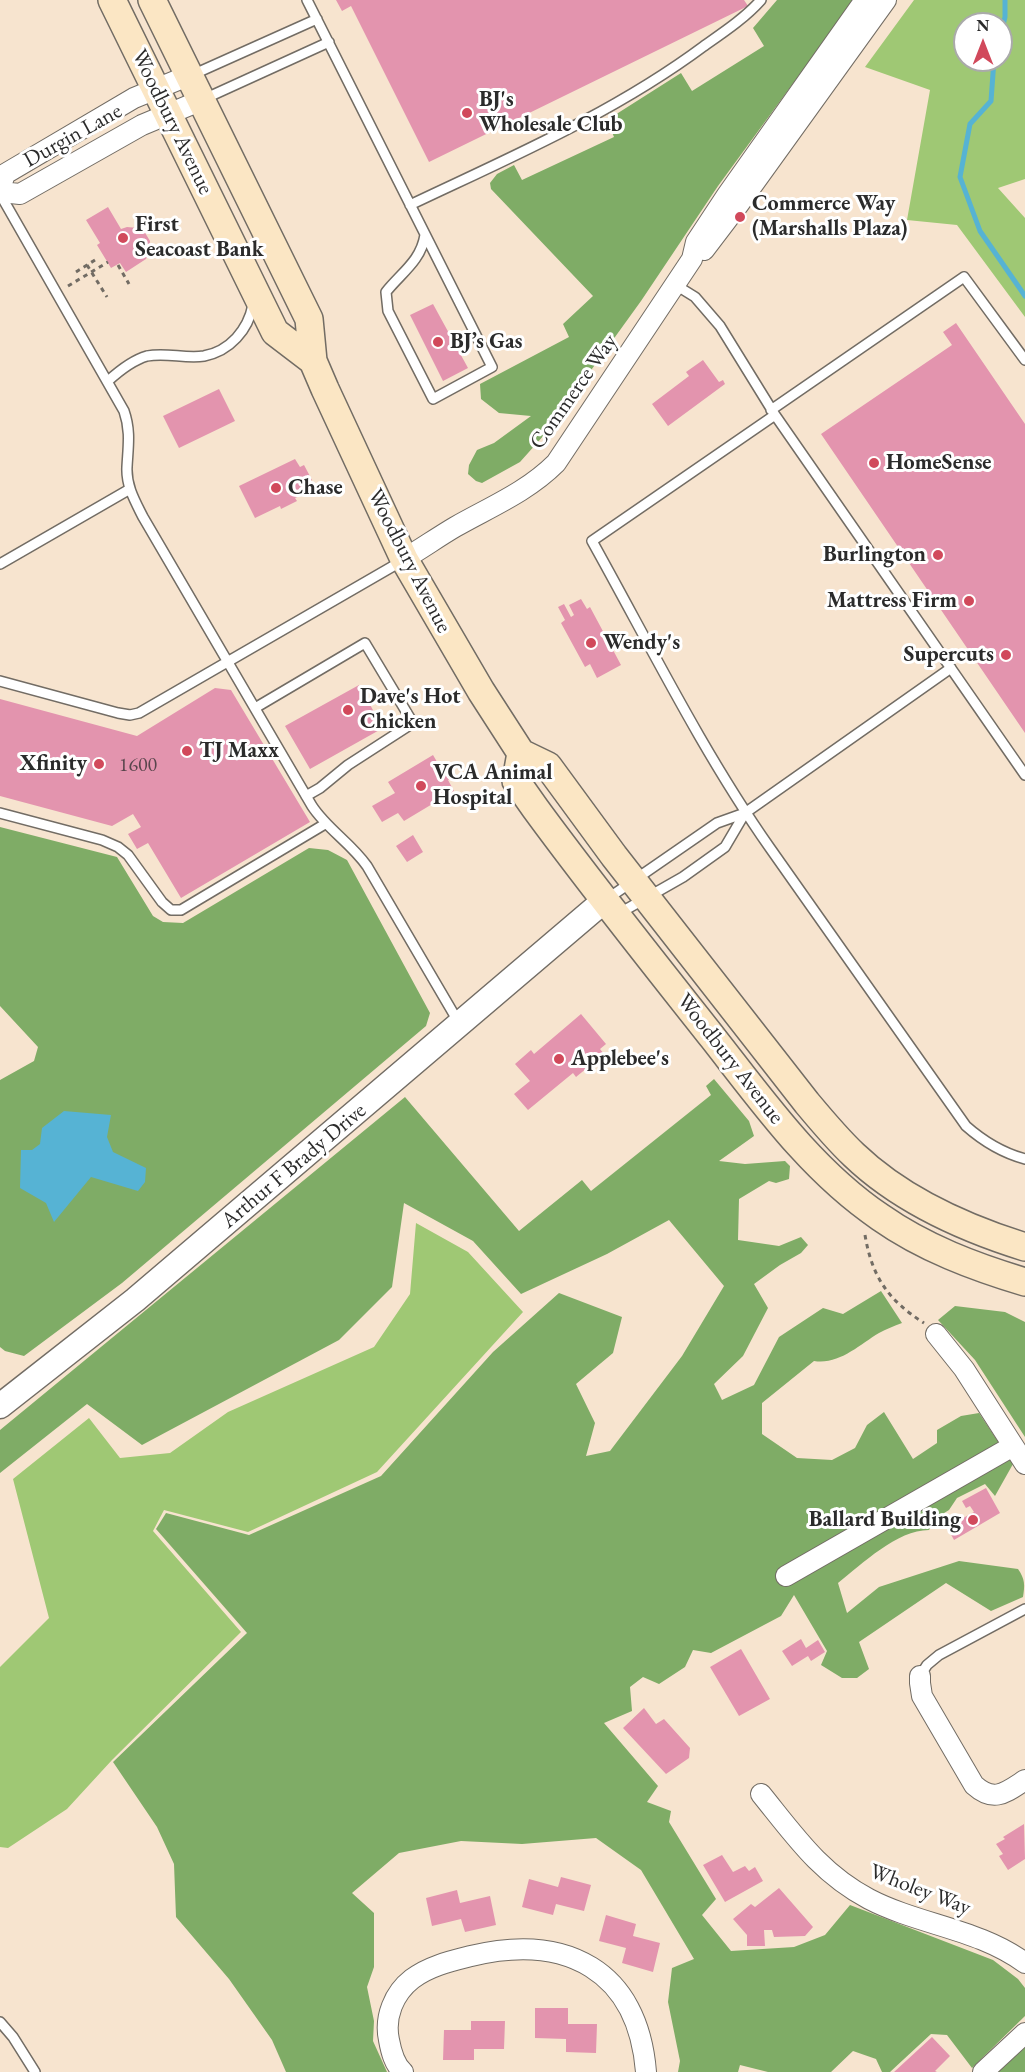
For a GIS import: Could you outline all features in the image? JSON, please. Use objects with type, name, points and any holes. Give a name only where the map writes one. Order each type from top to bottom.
[{"type":"main road","name":"Woodbury Avenue","points":[[112,0],[275,332],[313,361]]},
{"type":"main road","name":"Woodbury Avenue","points":[[152,0],[309,319],[313,361],[404,559],[452,644],[520,753],[548,766],[640,889],[807,1103],[856,1157],[908,1195],[936,1211],[976,1230],[1025,1246]]},
{"type":"main road","name":"Woodbury Avenue","points":[[520,753],[516,781],[560,842],[763,1103],[807,1155],[881,1218],[930,1246],[993,1272],[1025,1282]]},
{"type":"street","name":"Commerce Way","points":[[692,259],[696,242],[727,195],[865,0]]},
{"type":"street","name":"Commerce Way","points":[[404,559],[453,528],[521,492],[541,478],[556,463],[674,284],[692,259],[705,249],[740,204],[886,0]]},
{"type":"street","name":"Durgin Lane","points":[[190,75],[134,98],[5,174],[0,192],[20,194],[142,125],[202,100]]},
{"type":"street","name":"Arthur F Brady Drive","points":[[0,1406],[11,1394],[135,1300],[582,921],[611,907]]},
{"type":"street","points":[[936,1334],[964,1369],[1025,1464]]},
{"type":"street","points":[[786,1576],[1013,1446]]},
{"type":"street","points":[[920,1676],[922,1696],[974,1785],[983,1794],[995,1796],[1025,1780]]},
{"type":"street","name":"Wholey Way","points":[[761,1794],[808,1852],[828,1873],[849,1888],[897,1911],[997,1945],[1025,1963]]},
{"type":"street","points":[[404,2072],[392,2054],[387,2034],[392,2001],[402,1988],[426,1970],[443,1963],[478,1954],[513,1949],[529,1949],[563,1955],[593,1968],[607,1978],[633,2013],[642,2042],[646,2072]]},
{"type":"street","points":[[983,2072],[1025,2033]]},
{"type":"lane","points":[[307,0],[492,367],[432,399],[386,303],[386,292],[412,265],[424,246],[425,235]]},
{"type":"lane","points":[[412,209],[602,112],[680,64],[750,12],[761,0]]},
{"type":"lane","points":[[190,75],[317,19]]},
{"type":"lane","points":[[202,100],[329,42]]},
{"type":"lane","points":[[0,192],[124,411],[129,430],[127,468],[130,489],[143,516],[306,796],[325,824],[356,851],[367,866],[460,1025]]},
{"type":"lane","points":[[1025,360],[964,277],[592,542],[745,813],[966,1126],[986,1142],[1025,1159]]},
{"type":"lane","points":[[674,284],[695,297],[720,326],[773,412],[1025,775]]},
{"type":"lane","points":[[108,381],[120,370],[145,357],[162,354],[204,356],[217,351],[240,334],[246,326],[256,291]]},
{"type":"lane","points":[[0,564],[130,489]]},
{"type":"lane","points":[[0,681],[130,715],[228,662],[404,559]]},
{"type":"lane","points":[[255,708],[365,643],[413,723],[348,765],[320,788],[306,796]]},
{"type":"lane","points":[[611,907],[640,889],[717,823],[745,813],[951,669]]},
{"type":"lane","points":[[0,813],[102,840],[118,847],[128,855],[162,902],[171,909],[181,910],[325,824]]},
{"type":"lane","points":[[611,907],[640,889],[683,877],[724,847],[745,813]]},
{"type":"lane","points":[[920,1676],[927,1665],[939,1655],[1025,1609]]},
{"type":"lane","points":[[0,2022],[13,2037],[34,2072]]},
{"type":"path","points":[[76,272],[95,260]]},
{"type":"path","points":[[67,287],[108,262]]},
{"type":"path","points":[[87,265],[107,297]]},
{"type":"path","points":[[117,265],[129,284]]},
{"type":"path","points":[[864,1230],[868,1254],[886,1292],[905,1311],[936,1334]]},
{"type":"green space","points":[[777,0],[854,0],[718,186],[641,301],[545,434],[520,462],[482,483],[476,481],[468,474],[469,465],[477,450],[494,443],[531,416],[499,413],[481,399],[480,384],[569,337],[563,324],[593,296],[491,189],[490,183],[497,174],[514,165],[522,180],[614,137],[607,120],[681,73],[692,91],[764,46],[753,28]]},
{"type":"green space","points":[[914,0],[1025,0],[1025,179],[998,188],[1025,218],[1025,317],[957,225],[907,220],[930,90],[865,67]]},
{"type":"green space","points":[[0,827],[117,857],[153,916],[163,922],[183,923],[309,848],[328,850],[347,860],[430,1013],[426,1026],[122,1283],[24,1356],[5,1351],[0,1347],[0,1080],[34,1061],[38,1047],[0,1006]]},
{"type":"green space","points":[[714,1079],[749,1121],[754,1136],[719,1161],[745,1164],[785,1161],[790,1166],[789,1179],[776,1183],[769,1181],[739,1199],[738,1240],[779,1246],[801,1237],[808,1245],[801,1253],[754,1284],[768,1308],[743,1356],[714,1384],[722,1400],[754,1385],[779,1337],[823,1308],[843,1314],[881,1291],[902,1323],[879,1333],[840,1357],[814,1361],[762,1403],[762,1434],[797,1458],[832,1460],[855,1448],[867,1425],[884,1412],[913,1459],[937,1443],[937,1430],[961,1416],[979,1413],[1013,1464],[995,1496],[985,1484],[957,1498],[949,1510],[936,1518],[929,1530],[917,1531],[892,1542],[838,1583],[847,1613],[879,1587],[959,1561],[1018,1569],[1024,1582],[1023,1597],[991,1611],[946,1583],[859,1642],[869,1669],[857,1678],[842,1678],[821,1665],[827,1651],[794,1595],[781,1616],[711,1653],[693,1650],[685,1667],[659,1684],[643,1677],[630,1687],[632,1711],[604,1723],[658,1786],[647,1802],[671,1811],[669,1822],[716,1899],[702,1915],[731,1951],[794,1947],[825,1935],[850,1905],[993,1960],[1018,1979],[1025,1988],[1025,2016],[972,2068],[947,2035],[931,2034],[890,2072],[882,2072],[876,2059],[853,2051],[831,2072],[768,2072],[740,2065],[738,2072],[678,2072],[680,2061],[668,2002],[672,1968],[694,1959],[641,1870],[596,1838],[522,1844],[461,1841],[399,1853],[352,1893],[374,1913],[374,1967],[367,1987],[374,2021],[373,2041],[387,2072],[286,2072],[272,2040],[229,1979],[176,1917],[174,1864],[157,1827],[113,1762],[247,1633],[156,1529],[166,1513],[249,1535],[381,1476],[493,1352],[559,1293],[622,1317],[613,1353],[576,1384],[595,1423],[586,1456],[610,1451],[682,1356],[724,1286],[669,1220],[607,1254],[521,1294],[473,1241],[404,1203],[392,1287],[339,1340],[142,1445],[87,1404],[0,1473],[0,1430],[405,1097],[519,1231],[582,1180],[591,1191],[711,1095],[706,1086]]},
{"type":"green space","points":[[416,1223],[468,1252],[523,1312],[377,1472],[248,1532],[164,1510],[153,1531],[241,1632],[112,1760],[67,1809],[8,1848],[0,1847],[0,1667],[49,1618],[13,1479],[89,1418],[120,1458],[170,1453],[228,1412],[374,1347],[410,1294]]},
{"type":"green space","points":[[955,1306],[1005,1312],[1025,1322],[1025,1437],[975,1360],[938,1320]]},
{"type":"green space","points":[[1025,2047],[1025,2072],[998,2072]]},
{"type":"water","points":[[64,1111],[111,1115],[107,1137],[113,1152],[146,1168],[145,1182],[138,1191],[91,1177],[54,1222],[46,1203],[20,1188],[21,1150],[32,1150],[40,1144],[42,1128]]},
{"type":"building","name":"BJ's Wholesale Club","points":[[336,0],[744,0],[748,6],[429,162],[351,6],[342,11]]},
{"type":"building","name":"First Seacoast Bank","points":[[108,207],[121,229],[138,228],[144,231],[150,241],[146,259],[126,272],[120,263],[111,268],[86,220]]},
{"type":"building","name":"BJ’s Gas","points":[[433,304],[468,368],[443,381],[410,315]]},
{"type":"building","points":[[956,323],[1025,424],[1025,733],[821,434],[952,345],[943,332]]},
{"type":"building","points":[[703,360],[719,382],[723,380],[725,384],[668,426],[652,404],[689,376],[686,372]]},
{"type":"building","points":[[219,389],[235,421],[179,448],[163,416]]},
{"type":"building","name":"Chase","points":[[295,459],[300,467],[304,465],[312,480],[309,482],[313,490],[295,498],[297,501],[281,509],[280,506],[255,518],[239,486]]},
{"type":"building","name":"Wendy's","points":[[581,599],[587,609],[590,607],[621,665],[597,678],[590,664],[585,667],[561,623],[565,620],[558,607],[564,604],[571,617],[574,615],[569,605]]},
{"type":"building","points":[[359,685],[383,728],[310,769],[285,726]]},
{"type":"building","points":[[215,688],[231,690],[310,822],[181,898],[148,843],[137,849],[128,834],[141,827],[133,814],[112,826],[0,796],[0,699],[137,736]]},
{"type":"building","name":"VCA Animal Hospital","points":[[433,755],[443,772],[446,771],[451,779],[448,780],[454,791],[404,821],[398,813],[382,822],[372,806],[395,793],[388,782]]},
{"type":"building","points":[[413,835],[423,852],[407,862],[396,846]]},
{"type":"building","name":"Applebee's","points":[[581,1014],[606,1044],[600,1049],[604,1054],[576,1077],[573,1073],[528,1110],[514,1094],[530,1081],[515,1064],[531,1050],[534,1054]]},
{"type":"building","name":"Ballard Building","points":[[986,1488],[1000,1513],[954,1540],[947,1527],[974,1512],[970,1506],[966,1508],[962,1501]]},
{"type":"building","points":[[801,1639],[806,1648],[818,1640],[825,1652],[811,1661],[808,1656],[792,1666],[782,1651]]},
{"type":"building","points":[[741,1649],[770,1699],[739,1716],[710,1667]]},
{"type":"building","points":[[644,1708],[656,1724],[664,1719],[690,1748],[689,1758],[666,1774],[623,1728]]},
{"type":"building","points":[[1024,1824],[1025,1859],[1008,1870],[999,1856],[1003,1854],[996,1844]]},
{"type":"building","points":[[722,1855],[733,1872],[745,1866],[749,1871],[755,1867],[763,1881],[725,1902],[703,1865]]},
{"type":"building","points":[[561,1877],[591,1885],[584,1911],[556,1904],[553,1915],[522,1907],[529,1879],[558,1887]]},
{"type":"building","points":[[779,1888],[813,1927],[805,1936],[774,1937],[772,1930],[764,1930],[765,1946],[747,1946],[747,1935],[733,1919],[751,1904],[755,1907]]},
{"type":"building","points":[[457,1890],[460,1903],[490,1896],[496,1925],[465,1932],[461,1919],[432,1926],[426,1898]]},
{"type":"building","points":[[606,1915],[636,1924],[633,1936],[660,1943],[653,1972],[622,1963],[626,1948],[599,1941]]},
{"type":"building","points":[[535,2008],[568,2008],[568,2024],[597,2024],[596,2053],[566,2052],[566,2039],[535,2038]]},
{"type":"building","points":[[471,2021],[505,2021],[504,2049],[474,2049],[474,2060],[443,2060],[444,2030],[471,2030]]},
{"type":"building","points":[[932,2037],[950,2056],[935,2071],[937,2072],[894,2072]]},
{"type":"waterway","points":[[1005,0],[1005,12]]},
{"type":"waterway","points":[[993,72],[991,101],[970,124],[960,177],[980,231],[1025,296]]},
{"type":"place","name":"BJ's Wholesale Club","points":[[467,113]]},
{"type":"place","name":"Commerce Way (Marshalls Plaza)","points":[[740,217]]},
{"type":"place","name":"First Seacoast Bank","points":[[123,238]]},
{"type":"place","name":"BJ’s Gas","points":[[438,342]]},
{"type":"place","name":"HomeSense","points":[[874,463]]},
{"type":"place","name":"Chase","points":[[276,488]]},
{"type":"place","name":"Burlington","points":[[938,555]]},
{"type":"place","name":"Mattress Firm","points":[[969,601]]},
{"type":"place","name":"Wendy's","points":[[591,643]]},
{"type":"place","name":"Supercuts","points":[[1006,655]]},
{"type":"place","name":"Dave's Hot Chicken","points":[[348,710]]},
{"type":"place","name":"TJ Maxx","points":[[187,751]]},
{"type":"place","name":"Xfinity","points":[[99,764]]},
{"type":"place","name":"VCA Animal Hospital","points":[[421,786]]},
{"type":"place","name":"Applebee's","points":[[559,1059]]},
{"type":"place","name":"Ballard Building","points":[[973,1520]]}]
